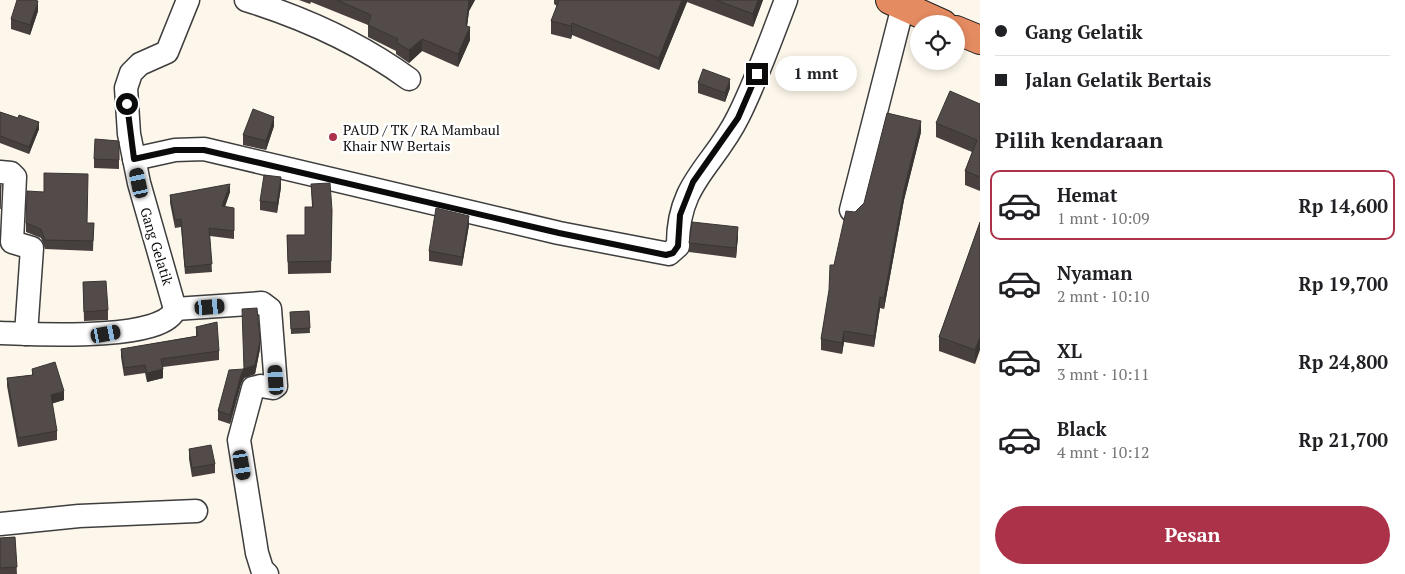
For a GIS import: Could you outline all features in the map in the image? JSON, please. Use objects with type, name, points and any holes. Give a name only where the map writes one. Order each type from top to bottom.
[{"type":"highway","points":[[896,3],[923,15]]},
{"type":"highway","points":[[965,34],[980,40]]},
{"type":"street","name":"Gang Gelatik","points":[[175,309],[134,159],[129,134],[127,80],[130,73],[140,64],[166,53],[188,0]]},
{"type":"street","points":[[246,0],[346,40],[377,56],[409,80]]},
{"type":"street","points":[[134,159],[175,150],[204,150],[559,233],[669,254],[678,246],[680,215],[693,182],[738,118],[786,0]]},
{"type":"street","points":[[851,210],[896,3]]},
{"type":"street","points":[[0,172],[11,173],[15,177],[12,242],[14,245],[32,248],[26,334]]},
{"type":"street","points":[[0,333],[106,334],[165,321],[174,314],[175,309],[262,303],[270,309],[276,386],[273,388],[257,386],[252,388],[239,440],[257,553],[262,569],[267,574]]},
{"type":"street","points":[[0,524],[79,516],[196,512]]},
{"type":"building","points":[[17,0],[38,1],[30,25],[11,19]]},
{"type":"building","points":[[337,0],[469,0],[466,26],[470,27],[458,54],[422,39],[409,50],[396,42],[398,39],[368,25],[371,15]]},
{"type":"building","points":[[559,0],[682,0],[659,58],[572,23],[571,26],[551,21]]},
{"type":"building","points":[[716,0],[758,0],[753,14]]},
{"type":"building","points":[[703,69],[730,79],[725,93],[698,83]]},
{"type":"building","points":[[950,91],[980,104],[980,177],[965,171],[977,140],[936,123]]},
{"type":"building","points":[[253,109],[274,117],[266,141],[243,135]]},
{"type":"building","points":[[0,112],[18,118],[19,115],[39,122],[29,147],[0,136]]},
{"type":"building","points":[[887,113],[921,121],[904,190],[884,298],[880,297],[874,336],[844,331],[842,343],[821,339],[829,290],[830,265],[834,265],[846,211],[855,212],[864,203]]},
{"type":"building","points":[[95,139],[119,141],[119,160],[94,159]]},
{"type":"building","points":[[44,173],[88,174],[87,223],[94,223],[93,241],[45,240],[41,229],[26,223],[27,191],[44,192]]},
{"type":"building","points":[[264,175],[281,177],[277,203],[260,201]]},
{"type":"building","points":[[330,183],[332,210],[331,261],[288,262],[287,235],[305,235],[305,207],[313,207],[311,184]]},
{"type":"building","points":[[230,184],[222,206],[234,208],[234,231],[209,228],[212,264],[185,267],[181,219],[175,220],[170,195]]},
{"type":"building","points":[[436,208],[469,216],[462,257],[429,251]]},
{"type":"building","points":[[692,222],[738,227],[736,248],[689,243]]},
{"type":"building","points":[[980,222],[980,336],[975,350],[939,337]]},
{"type":"building","points":[[106,281],[108,310],[84,312],[83,282]]},
{"type":"building","points":[[257,308],[260,341],[255,365],[244,369],[242,309]]},
{"type":"building","points":[[309,311],[310,328],[291,329],[290,312]]},
{"type":"building","points":[[217,322],[219,351],[161,359],[163,369],[147,373],[145,365],[124,368],[121,349],[198,336],[196,327]]},
{"type":"building","points":[[55,362],[64,391],[51,395],[57,431],[18,438],[7,378],[33,375],[32,369]]},
{"type":"building","points":[[244,369],[230,415],[218,411],[229,370]]},
{"type":"building","points":[[211,445],[215,464],[192,468],[189,449]]},
{"type":"building","points":[[15,537],[17,567],[0,568],[0,538]]},
{"type":"place","name":"PAUD / TK / RA Mambaul Khair NW Bertais","points":[[333,137]]},
{"type":"route","points":[[127,104],[129,134],[134,159],[175,150],[191,148],[204,150],[559,233],[666,255],[673,253],[678,246],[680,215],[693,182],[738,118],[757,74]]}]
